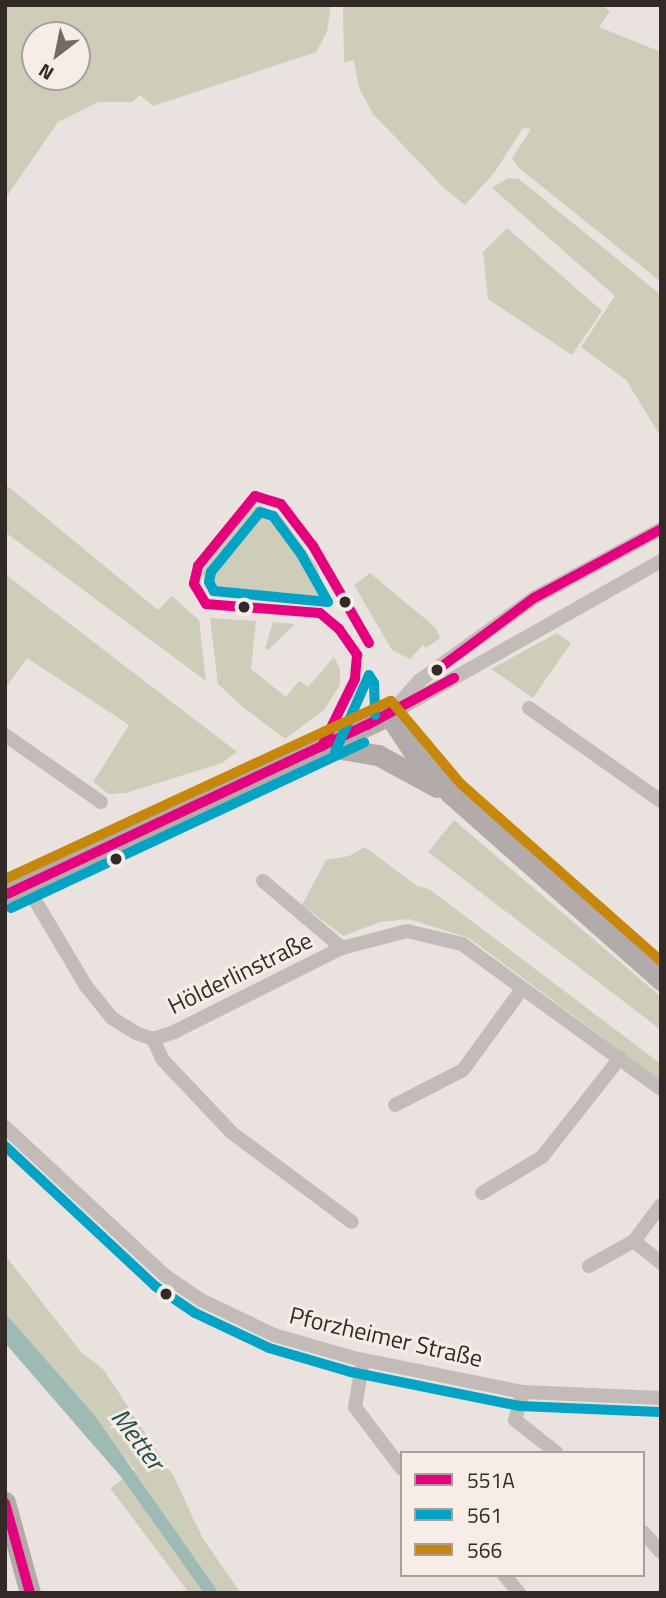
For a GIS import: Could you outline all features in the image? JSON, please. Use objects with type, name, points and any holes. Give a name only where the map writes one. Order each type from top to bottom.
[{"type":"main road","points":[[5,895],[389,715],[415,754],[450,794],[661,980]]},
{"type":"main road","points":[[322,746],[378,755],[450,794]]},
{"type":"main road","points":[[5,1502],[30,1593]]},
{"type":"street","points":[[389,715],[419,681],[534,598],[661,529]]},
{"type":"street","points":[[389,715],[661,561]]},
{"type":"street","points":[[529,708],[661,801]]},
{"type":"street","points":[[5,735],[101,802]]},
{"type":"street","name":"Hölderlinstraße","points":[[263,881],[342,948]]},
{"type":"street","name":"Hölderlinstraße","points":[[26,885],[86,986],[112,1018],[153,1039],[186,1027],[342,948],[387,934],[435,935],[462,944],[661,1088]]},
{"type":"street","points":[[395,1104],[463,1070],[523,989]]},
{"type":"street","points":[[153,1039],[163,1060],[232,1133],[352,1222]]},
{"type":"street","points":[[482,1193],[542,1157],[620,1058]]},
{"type":"street","name":"Pforzheimer Straße","points":[[5,1127],[140,1254],[192,1296],[274,1335],[363,1360],[523,1392],[661,1398]]},
{"type":"street","points":[[589,1266],[634,1241],[661,1205]]},
{"type":"street","points":[[634,1241],[661,1263]]},
{"type":"street","points":[[363,1360],[355,1407],[400,1466]]},
{"type":"street","points":[[523,1392],[515,1420],[554,1451]]},
{"type":"street","points":[[645,1534],[661,1552]]},
{"type":"street","points":[[506,1577],[519,1593]]},
{"type":"green space","points":[[5,5],[331,5],[327,32],[316,52],[153,106],[140,95],[132,102],[98,102],[58,122],[5,199]]},
{"type":"green space","points":[[343,5],[601,5],[610,11],[599,27],[661,52],[661,282],[519,168],[512,158],[531,129],[523,128],[494,173],[465,205],[445,189],[373,114],[359,88],[354,60],[344,63]]},
{"type":"green space","points":[[508,178],[519,179],[661,295],[661,437],[626,380],[581,347],[615,296],[492,188]]},
{"type":"green space","points":[[507,228],[602,311],[572,355],[488,299],[483,252]]},
{"type":"green space","points":[[5,484],[158,610],[172,596],[199,620],[206,681],[5,532]]},
{"type":"green space","points":[[260,505],[280,515],[317,566],[323,586],[321,595],[309,599],[222,594],[206,585],[202,571],[250,509]]},
{"type":"green space","points":[[370,573],[435,627],[440,638],[426,648],[423,645],[410,659],[392,650],[354,585]]},
{"type":"green space","points":[[5,574],[237,752],[222,763],[126,793],[109,794],[93,782],[129,725],[27,658],[5,689]]},
{"type":"green space","points":[[210,618],[256,621],[251,669],[286,697],[299,681],[308,687],[334,657],[340,669],[340,685],[324,710],[285,739],[244,708],[218,684]]},
{"type":"green space","points":[[273,622],[295,624],[268,650],[265,648]]},
{"type":"green space","points":[[557,633],[571,643],[533,698],[491,669]]},
{"type":"green space","points":[[454,820],[661,997],[661,1030],[428,852]]},
{"type":"green space","points":[[365,847],[417,886],[429,889],[661,1064],[661,1081],[469,938],[409,919],[380,922],[343,936],[302,905],[326,860],[349,856]]},
{"type":"green space","points":[[5,1255],[81,1352],[104,1370],[174,1477],[203,1539],[241,1593],[189,1593],[110,1488],[135,1470],[5,1313]]},
{"type":"water","points":[[5,1313],[95,1416],[219,1593],[204,1593],[122,1478],[5,1343]]},
{"type":"transit line","name":"551A","points":[[281,504],[255,496],[198,566],[194,584],[206,604],[320,613],[339,629],[357,655],[355,679],[322,746]]},
{"type":"transit line","name":"551A","points":[[281,504],[313,546],[369,643]]},
{"type":"transit line","name":"561","points":[[260,512],[273,516],[301,554],[328,602],[214,591],[209,582],[211,572],[260,512]]},
{"type":"transit line","name":"551A","points":[[437,670],[534,598],[661,529]]},
{"type":"transit line","name":"561","points":[[335,752],[369,675],[374,683],[375,715]]},
{"type":"transit line","name":"551A","points":[[5,895],[367,725],[454,678]]},
{"type":"transit line","name":"566","points":[[5,879],[391,701],[461,784],[661,961]]},
{"type":"transit line","name":"561","points":[[11,908],[364,743]]},
{"type":"transit line","name":"561","points":[[5,1146],[155,1286],[195,1313],[269,1348],[351,1372],[520,1406],[660,1412]]},
{"type":"transit line","name":"551A","points":[[5,1503],[30,1593]]},
{"type":"water label","name":"Metter","points":[[138,1439]]}]
